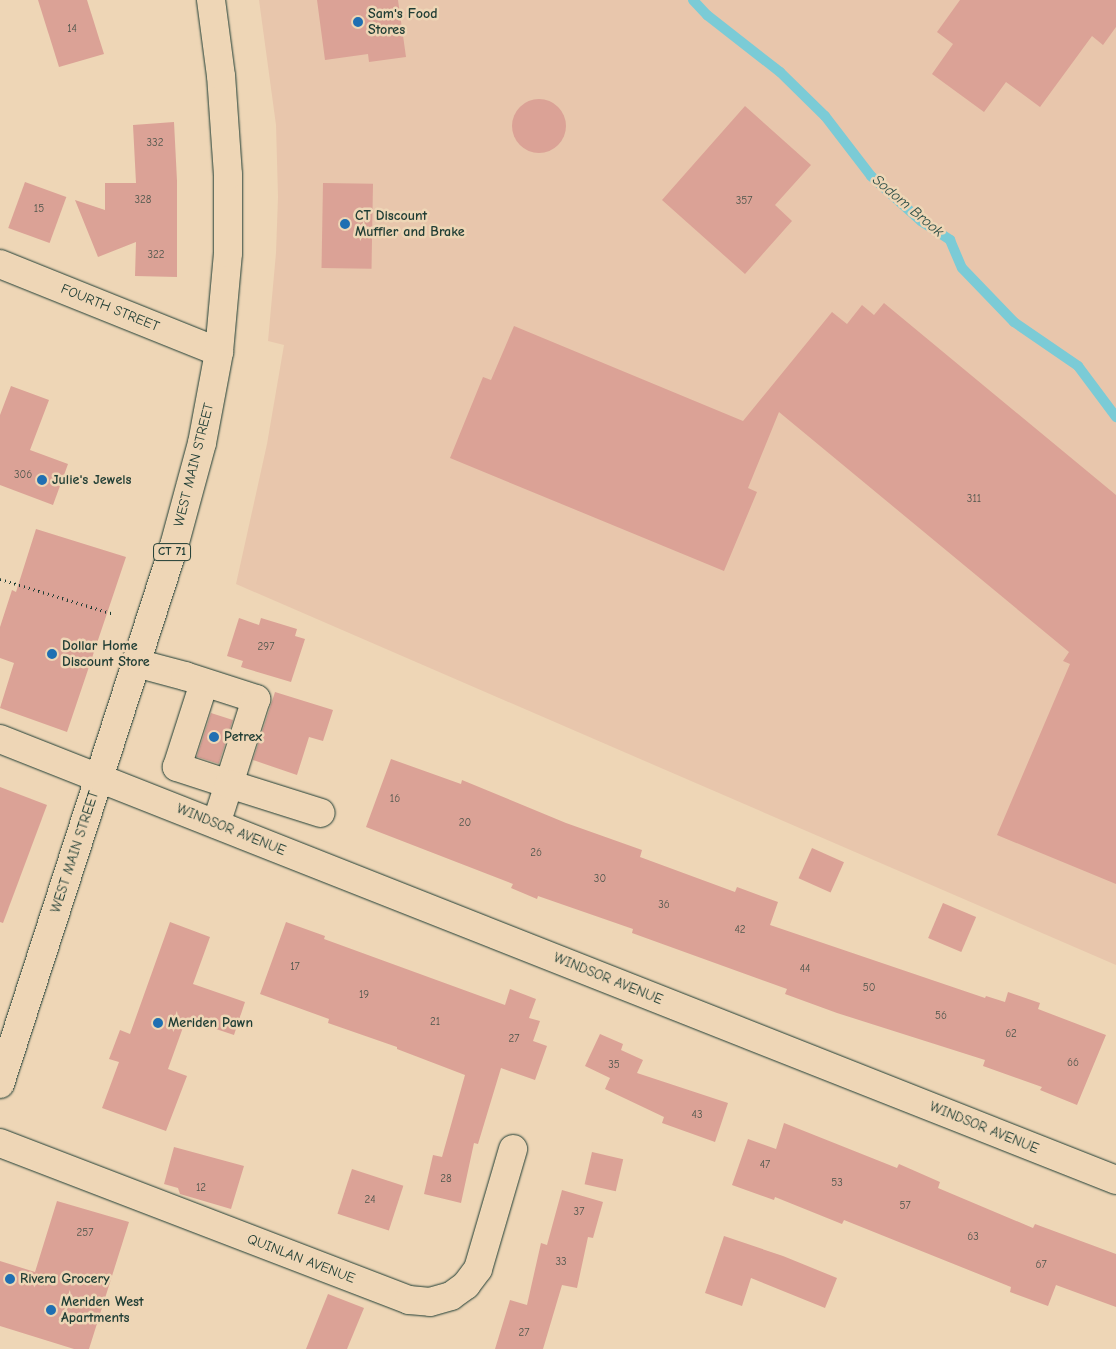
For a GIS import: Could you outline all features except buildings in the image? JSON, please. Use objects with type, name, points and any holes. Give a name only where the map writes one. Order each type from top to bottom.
[{"type":"street","name":"WEST MAIN STREET","points":[[0,1084],[174,546],[202,443],[219,352],[228,257],[228,176],[221,76],[211,0]]},
{"type":"street","name":"FOURTH STREET","points":[[0,264],[219,352]]},
{"type":"street","points":[[136,663],[256,699],[216,824]]},
{"type":"street","points":[[204,683],[177,767],[320,813]]},
{"type":"street","name":"WINDSOR AVENUE","points":[[0,739],[1116,1180]]},
{"type":"street","name":"QUINLAN AVENUE","points":[[0,1143],[409,1300],[430,1302],[451,1296],[466,1285],[478,1269],[513,1149]]},
{"type":"path","points":[[0,579],[114,614]]},
{"type":"shaded area","points":[[259,0],[1116,0],[1116,965],[236,584],[267,444],[284,345],[268,341],[276,253],[278,197],[276,125]]},
{"type":"waterway","name":"Sodom Brook","points":[[693,0],[707,15],[780,72],[825,116],[871,176],[921,221],[950,240],[962,268],[1014,322],[1078,366],[1116,417]]},
{"type":"place","name":"Sam's Food Stores","points":[[358,22]]},
{"type":"place","name":"CT Discount Muffler and Brake","points":[[345,224]]},
{"type":"place","name":"Julie's Jewels","points":[[42,480]]},
{"type":"place","name":"Dollar Home Discount Store","points":[[52,654]]},
{"type":"place","name":"Petrex","points":[[214,737]]},
{"type":"place","name":"Meriden Pawn","points":[[158,1023]]},
{"type":"place","name":"Rivera Grocery","points":[[10,1279]]},
{"type":"place","name":"Meriden West Apartments","points":[[51,1310]]}]
